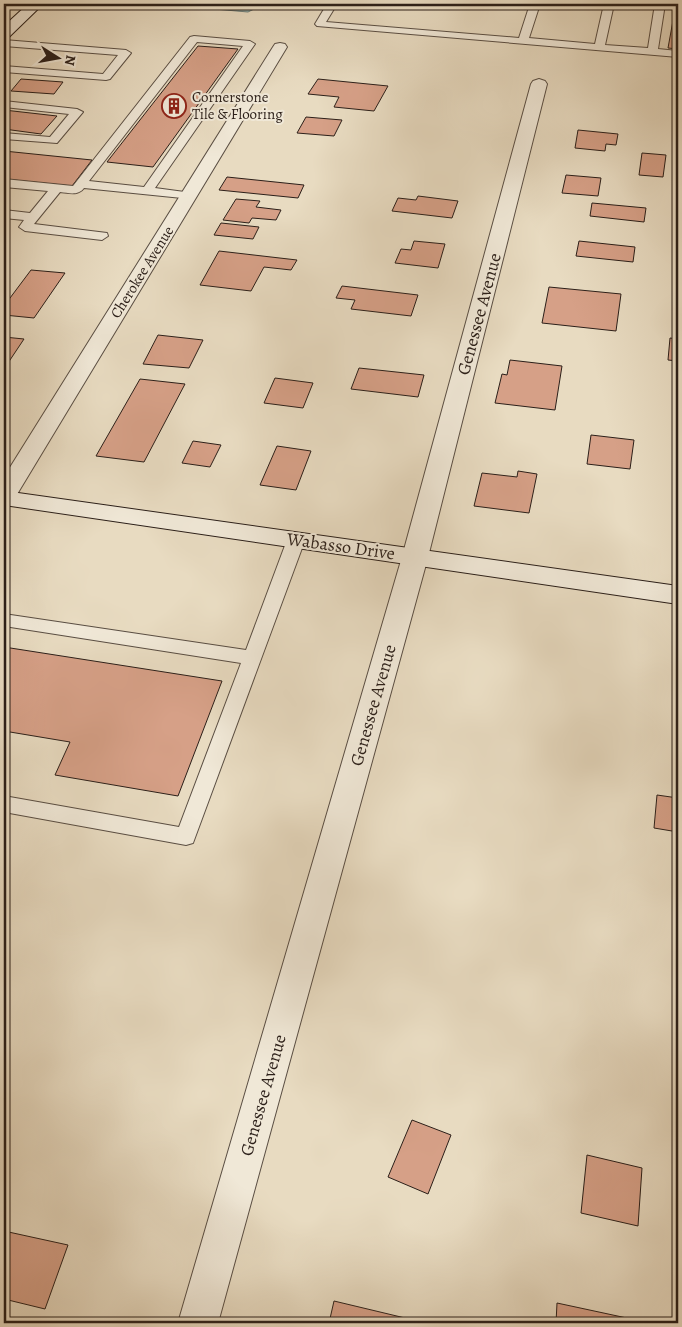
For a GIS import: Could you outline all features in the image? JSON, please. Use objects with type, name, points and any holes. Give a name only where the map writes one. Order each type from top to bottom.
[{"type":"street","points":[[4,34],[36,4]]},
{"type":"street","name":"Cherokee Avenue","points":[[4,497],[280,47]]},
{"type":"street","name":"Genessee Avenue","points":[[198,1323],[415,557],[539,84]]},
{"type":"street","name":"Wabasso Drive","points":[[4,497],[678,595]]},
{"type":"lane","points":[[332,4],[320,24],[678,54]]},
{"type":"lane","points":[[523,40],[535,4]]},
{"type":"lane","points":[[599,47],[609,4]]},
{"type":"lane","points":[[652,52],[660,4]]},
{"type":"lane","points":[[4,183],[76,190],[194,39],[250,44],[147,191]]},
{"type":"lane","points":[[4,43],[126,53],[106,78],[4,69]]},
{"type":"lane","points":[[4,104],[77,112],[53,141],[4,136]]},
{"type":"lane","points":[[81,184],[188,196]]},
{"type":"lane","points":[[57,188],[25,227],[102,236]]},
{"type":"lane","points":[[4,214],[33,218]]},
{"type":"lane","points":[[4,804],[186,837],[296,540]]},
{"type":"lane","points":[[4,620],[252,658]]},
{"type":"water","points":[[157,4],[264,4],[248,12]]},
{"type":"building","points":[[676,4],[678,4],[678,49],[668,48]]},
{"type":"building","name":"Cornerstone Tile & Flooring","points":[[198,46],[238,49],[153,167],[107,162]]},
{"type":"building","points":[[21,79],[63,82],[54,94],[11,91]]},
{"type":"building","points":[[318,79],[388,86],[374,111],[334,107],[339,97],[308,94]]},
{"type":"building","points":[[4,110],[57,116],[41,134],[4,129]]},
{"type":"building","points":[[306,117],[342,120],[334,136],[297,133]]},
{"type":"building","points":[[578,130],[618,134],[616,145],[606,144],[605,151],[575,148]]},
{"type":"building","points":[[4,151],[92,160],[72,186],[4,179]]},
{"type":"building","points":[[642,153],[666,155],[663,177],[639,175]]},
{"type":"building","points":[[566,175],[601,178],[598,196],[562,193]]},
{"type":"building","points":[[227,177],[304,185],[298,198],[219,190]]},
{"type":"building","points":[[418,196],[458,201],[452,218],[392,211],[398,198],[416,200]]},
{"type":"building","points":[[236,199],[260,201],[256,207],[281,210],[276,220],[252,218],[249,223],[223,220]]},
{"type":"building","points":[[592,203],[646,208],[644,222],[590,216]]},
{"type":"building","points":[[221,223],[259,227],[253,239],[214,235]]},
{"type":"building","points":[[414,241],[445,244],[438,268],[395,263],[401,249],[411,250]]},
{"type":"building","points":[[579,241],[635,247],[633,262],[576,256]]},
{"type":"building","points":[[219,251],[297,260],[291,270],[264,267],[251,291],[200,285]]},
{"type":"building","points":[[31,270],[65,273],[34,318],[4,315],[4,306]]},
{"type":"building","points":[[342,286],[418,295],[411,316],[351,309],[355,300],[336,298]]},
{"type":"building","points":[[549,287],[621,294],[616,331],[542,323]]},
{"type":"building","points":[[158,335],[203,340],[189,368],[143,364]]},
{"type":"building","points":[[4,337],[24,339],[4,369]]},
{"type":"building","points":[[670,338],[678,339],[678,361],[668,360]]},
{"type":"building","points":[[510,360],[562,366],[555,410],[495,403],[502,374],[507,375]]},
{"type":"building","points":[[359,368],[424,375],[418,397],[351,389]]},
{"type":"building","points":[[275,378],[313,383],[303,408],[264,403]]},
{"type":"building","points":[[140,379],[185,384],[144,462],[96,456]]},
{"type":"building","points":[[591,435],[634,440],[630,469],[587,464]]},
{"type":"building","points":[[193,441],[221,445],[210,467],[182,463]]},
{"type":"building","points":[[277,446],[311,451],[296,490],[260,485]]},
{"type":"building","points":[[518,471],[537,474],[529,513],[474,506],[482,473],[517,477]]},
{"type":"building","points":[[4,647],[222,681],[178,796],[55,775],[70,742],[4,731]]},
{"type":"building","points":[[657,795],[678,798],[678,832],[654,828]]},
{"type":"building","points":[[412,1120],[451,1135],[428,1194],[388,1177]]},
{"type":"building","points":[[587,1155],[642,1168],[638,1226],[581,1213]]},
{"type":"building","points":[[4,1231],[68,1245],[45,1309],[4,1299]]},
{"type":"building","points":[[334,1301],[426,1323],[329,1323]]},
{"type":"building","points":[[557,1303],[650,1323],[556,1323]]},
{"type":"place","name":"Cornerstone Tile & Flooring","points":[[174,106]]}]
